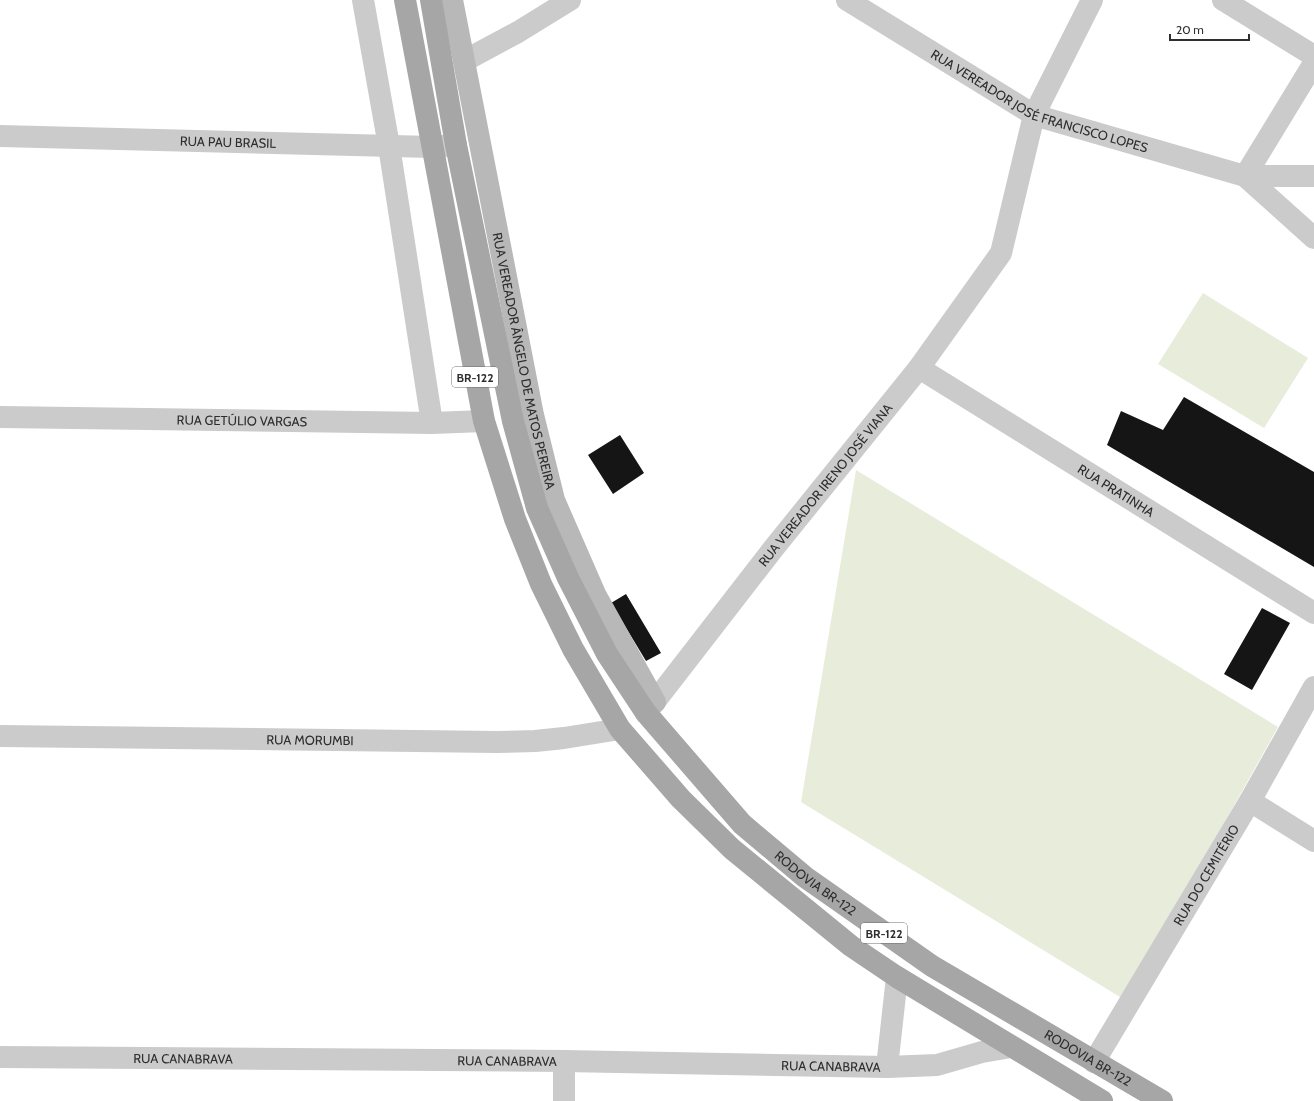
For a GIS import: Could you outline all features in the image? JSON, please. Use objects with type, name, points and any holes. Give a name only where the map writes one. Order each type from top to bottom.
[{"type":"main road","name":"BR-122","points":[[405,0],[484,421],[515,519],[541,584],[573,649],[620,729]]},
{"type":"main road","name":"BR-122","points":[[431,0],[456,145],[513,421],[537,508],[568,578],[607,654],[650,708]]},
{"type":"main road","name":"RODOVIA BR-122","points":[[650,708],[742,824],[805,877],[932,966],[1162,1101]]},
{"type":"main road","name":"RODOVIA BR-122","points":[[620,729],[681,799],[732,849],[851,946],[897,978],[1102,1101]]},
{"type":"street","points":[[363,0],[389,146],[432,423]]},
{"type":"street","name":"RUA VEREADOR ÂNGELO DE MATOS PEREIRA","points":[[452,0],[533,415],[554,500],[595,594],[650,708]]},
{"type":"street","points":[[464,61],[518,32],[570,0]]},
{"type":"street","name":"RUA VEREADOR JOSÉ FRANCISCO LOPES","points":[[847,0],[1034,115],[1245,176]]},
{"type":"street","points":[[1034,115],[1092,0]]},
{"type":"street","points":[[1223,0],[1314,56]]},
{"type":"street","points":[[1245,176],[1314,63]]},
{"type":"street","name":"RUA VEREADOR IRENO JOSÉ VIANA","points":[[650,708],[778,543],[919,368],[1001,253],[1034,115]]},
{"type":"street","name":"RUA PAU BRASIL","points":[[0,136],[432,147],[456,145]]},
{"type":"street","points":[[1245,176],[1314,176]]},
{"type":"street","points":[[1245,176],[1314,238]]},
{"type":"street","name":"RUA PRATINHA","points":[[919,368],[1314,613]]},
{"type":"street","name":"RUA GETÚLIO VARGAS","points":[[0,417],[432,423],[484,421]]},
{"type":"street","name":"RUA DO CEMITÉRIO","points":[[1094,1062],[1250,801],[1314,687]]},
{"type":"street","name":"RUA MORUMBI","points":[[0,736],[497,742],[550,740],[620,729]]},
{"type":"street","points":[[1250,801],[1314,841]]},
{"type":"street","points":[[887,1067],[897,978]]},
{"type":"street","name":"RUA CANABRAVA","points":[[0,1057],[564,1061],[887,1067],[937,1065],[982,1052],[1011,1047]]},
{"type":"street","points":[[564,1061],[564,1101]]},
{"type":"green space","points":[[1203,293],[1308,358],[1264,428],[1158,364]]},
{"type":"green space","points":[[856,470],[1278,727],[1125,1000],[801,802]]},
{"type":"building","points":[[1184,397],[1314,472],[1314,567],[1107,445],[1121,411],[1163,430]]},
{"type":"building","points":[[620,435],[644,473],[613,494],[588,455]]},
{"type":"building","points":[[626,594],[661,653],[646,661],[611,603]]},
{"type":"building","points":[[1262,608],[1290,623],[1252,690],[1224,674]]}]
